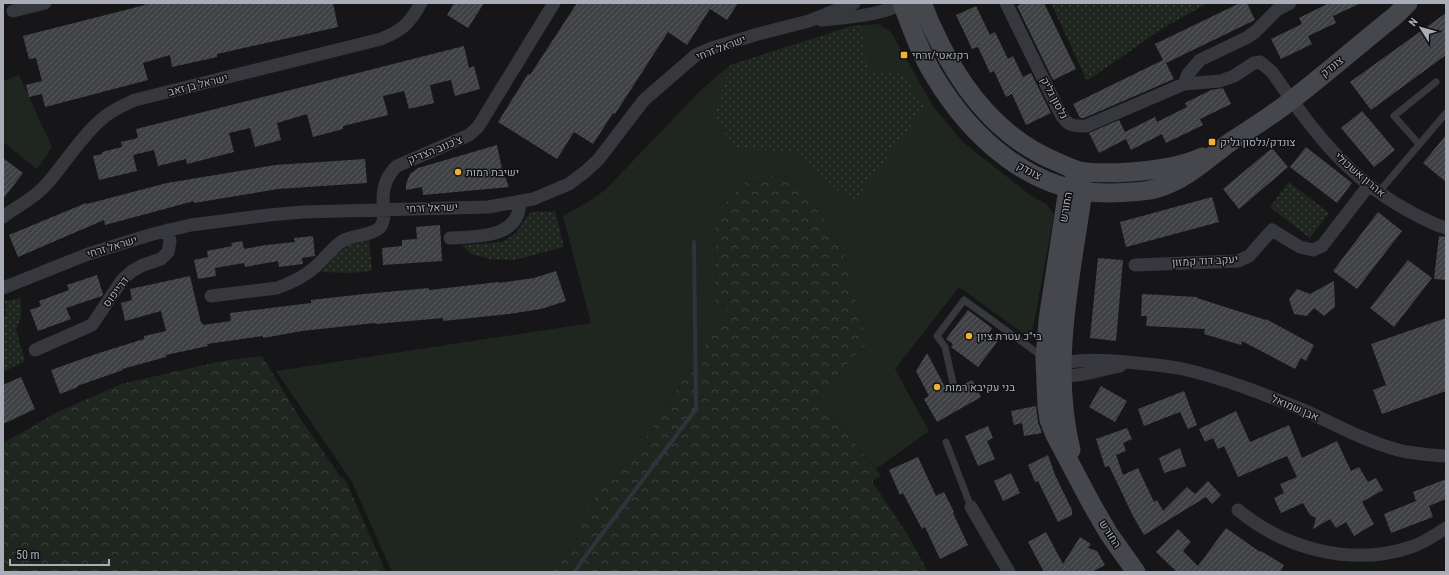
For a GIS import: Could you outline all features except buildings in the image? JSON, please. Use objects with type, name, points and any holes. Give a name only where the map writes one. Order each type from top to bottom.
[{"type":"street","points":[[13,11],[45,3]]},
{"type":"street","name":"ישראל בן זאב","points":[[3,217],[43,188],[89,132],[103,118],[118,108],[135,100],[381,39],[395,34],[406,25],[421,3]]},
{"type":"street","name":"צ'כנוב הצדיק","points":[[212,296],[277,288],[301,278],[315,268],[343,240],[374,232],[380,227],[383,220],[382,198],[390,173],[397,166],[470,135],[478,127],[554,3]]},
{"type":"street","name":"ישראל זרחי","points":[[3,288],[88,254],[168,230],[191,225],[303,212],[488,207],[520,202],[548,193],[569,184],[598,160],[644,100],[696,55],[752,36],[809,21],[854,3]]},
{"type":"street","name":"ישראל זרחי","points":[[809,21],[859,16],[879,12],[903,3]]},
{"type":"street","name":"צונדק","points":[[903,3],[914,34],[933,74],[972,127],[988,144],[1010,160],[1039,177],[1076,190],[1144,192],[1159,188],[1179,179],[1201,166],[1227,145],[1292,100],[1402,9],[1413,3]]},
{"type":"street","name":"צונדק","points":[[922,3],[931,26],[951,63],[987,114],[1001,128],[1042,156],[1080,171],[1149,171],[1180,164],[1227,145]]},
{"type":"street","name":"נלסון גליק","points":[[1006,3],[1063,118],[1068,123],[1076,126],[1086,126],[1184,84],[1220,81],[1234,76],[1254,63],[1260,62],[1272,72],[1292,100]]},
{"type":"street","points":[[1184,84],[1188,74],[1200,60],[1255,32],[1277,10],[1290,3]]},
{"type":"street","name":"אהרון אשכולי","points":[[1292,100],[1329,148],[1346,166],[1374,189],[1415,215],[1446,228]]},
{"type":"street","name":"החורש","points":[[1080,171],[1076,190],[1062,339],[1053,367],[1076,473],[1102,522],[1136,572]]},
{"type":"street","name":"יעקב דוד קמזון","points":[[1135,265],[1238,261],[1249,256],[1272,230],[1300,247],[1313,250],[1322,246],[1374,189]]},
{"type":"street","points":[[450,238],[491,234],[505,230],[516,220],[520,202]]},
{"type":"street","name":"דרייפוס","points":[[35,350],[92,325],[122,280],[132,271],[143,265],[161,259],[168,252],[170,240],[168,230]]},
{"type":"street","name":"אבן שמואל","points":[[1053,367],[1142,364],[1182,369],[1233,384],[1302,410],[1373,442],[1398,450],[1420,454],[1446,456]]},
{"type":"street","points":[[971,507],[1009,572]]},
{"type":"street","points":[[1238,510],[1251,521],[1270,533],[1306,547],[1334,554],[1360,555],[1386,553],[1412,547],[1446,528]]},
{"type":"lane","points":[[1420,144],[1394,116],[1436,82]]},
{"type":"lane","points":[[1374,189],[1420,144],[1446,113]]},
{"type":"lane","points":[[953,383],[945,347],[937,336],[964,300],[1053,367]]},
{"type":"lane","points":[[946,442],[971,507]]},
{"type":"green space","points":[[1051,3],[1208,3],[1163,28],[1087,81]]},
{"type":"green space","points":[[879,24],[891,32],[934,108],[964,143],[1030,195],[1046,204],[1054,214],[1031,339],[959,287],[895,369],[929,431],[876,469],[818,396],[867,343],[844,255],[825,221],[807,194],[790,180],[770,175],[716,223],[715,302],[728,310],[634,457],[617,472],[578,537],[553,572],[392,572],[352,482],[276,371],[591,323],[563,216],[605,190],[699,92],[730,65],[851,26]]},
{"type":"green space","points":[[861,25],[868,73],[902,74],[925,107],[853,203],[795,152],[735,148],[714,116],[730,65]]},
{"type":"green space","points":[[19,75],[52,147],[37,169],[3,142],[3,81]]},
{"type":"green space","points":[[770,175],[790,180],[807,194],[825,221],[844,255],[867,343],[818,396],[881,476],[873,480],[873,483],[906,532],[928,572],[553,572],[578,537],[589,505],[617,472],[634,457],[728,310],[715,302],[716,223],[729,198],[754,176]]},
{"type":"green space","points":[[1289,182],[1329,213],[1310,238],[1270,207]]},
{"type":"green space","points":[[555,211],[564,247],[514,260],[490,259],[471,254],[462,245],[503,242],[516,233],[530,212]]},
{"type":"green space","points":[[369,240],[372,271],[350,273],[321,272],[338,253],[349,245]]},
{"type":"green space","points":[[21,298],[21,317],[16,330],[25,361],[3,372],[3,320],[6,315],[5,301]]},
{"type":"green space","points":[[262,356],[300,418],[340,476],[345,479],[386,572],[3,572],[3,443],[56,413],[121,384],[222,361]]},
{"type":"waterway","points":[[575,572],[696,409],[694,242]]},
{"type":"place","name":"רקנאטי/זרחי","points":[[904,55]]},
{"type":"place","name":"צונדק/נלסון גליק","points":[[1212,142]]},
{"type":"place","name":"ישיבת רמות","points":[[458,172]]},
{"type":"place","name":"בי\"כ עטרת ציון","points":[[969,336]]},
{"type":"place","name":"בני עקיבא רמות","points":[[937,387]]}]
